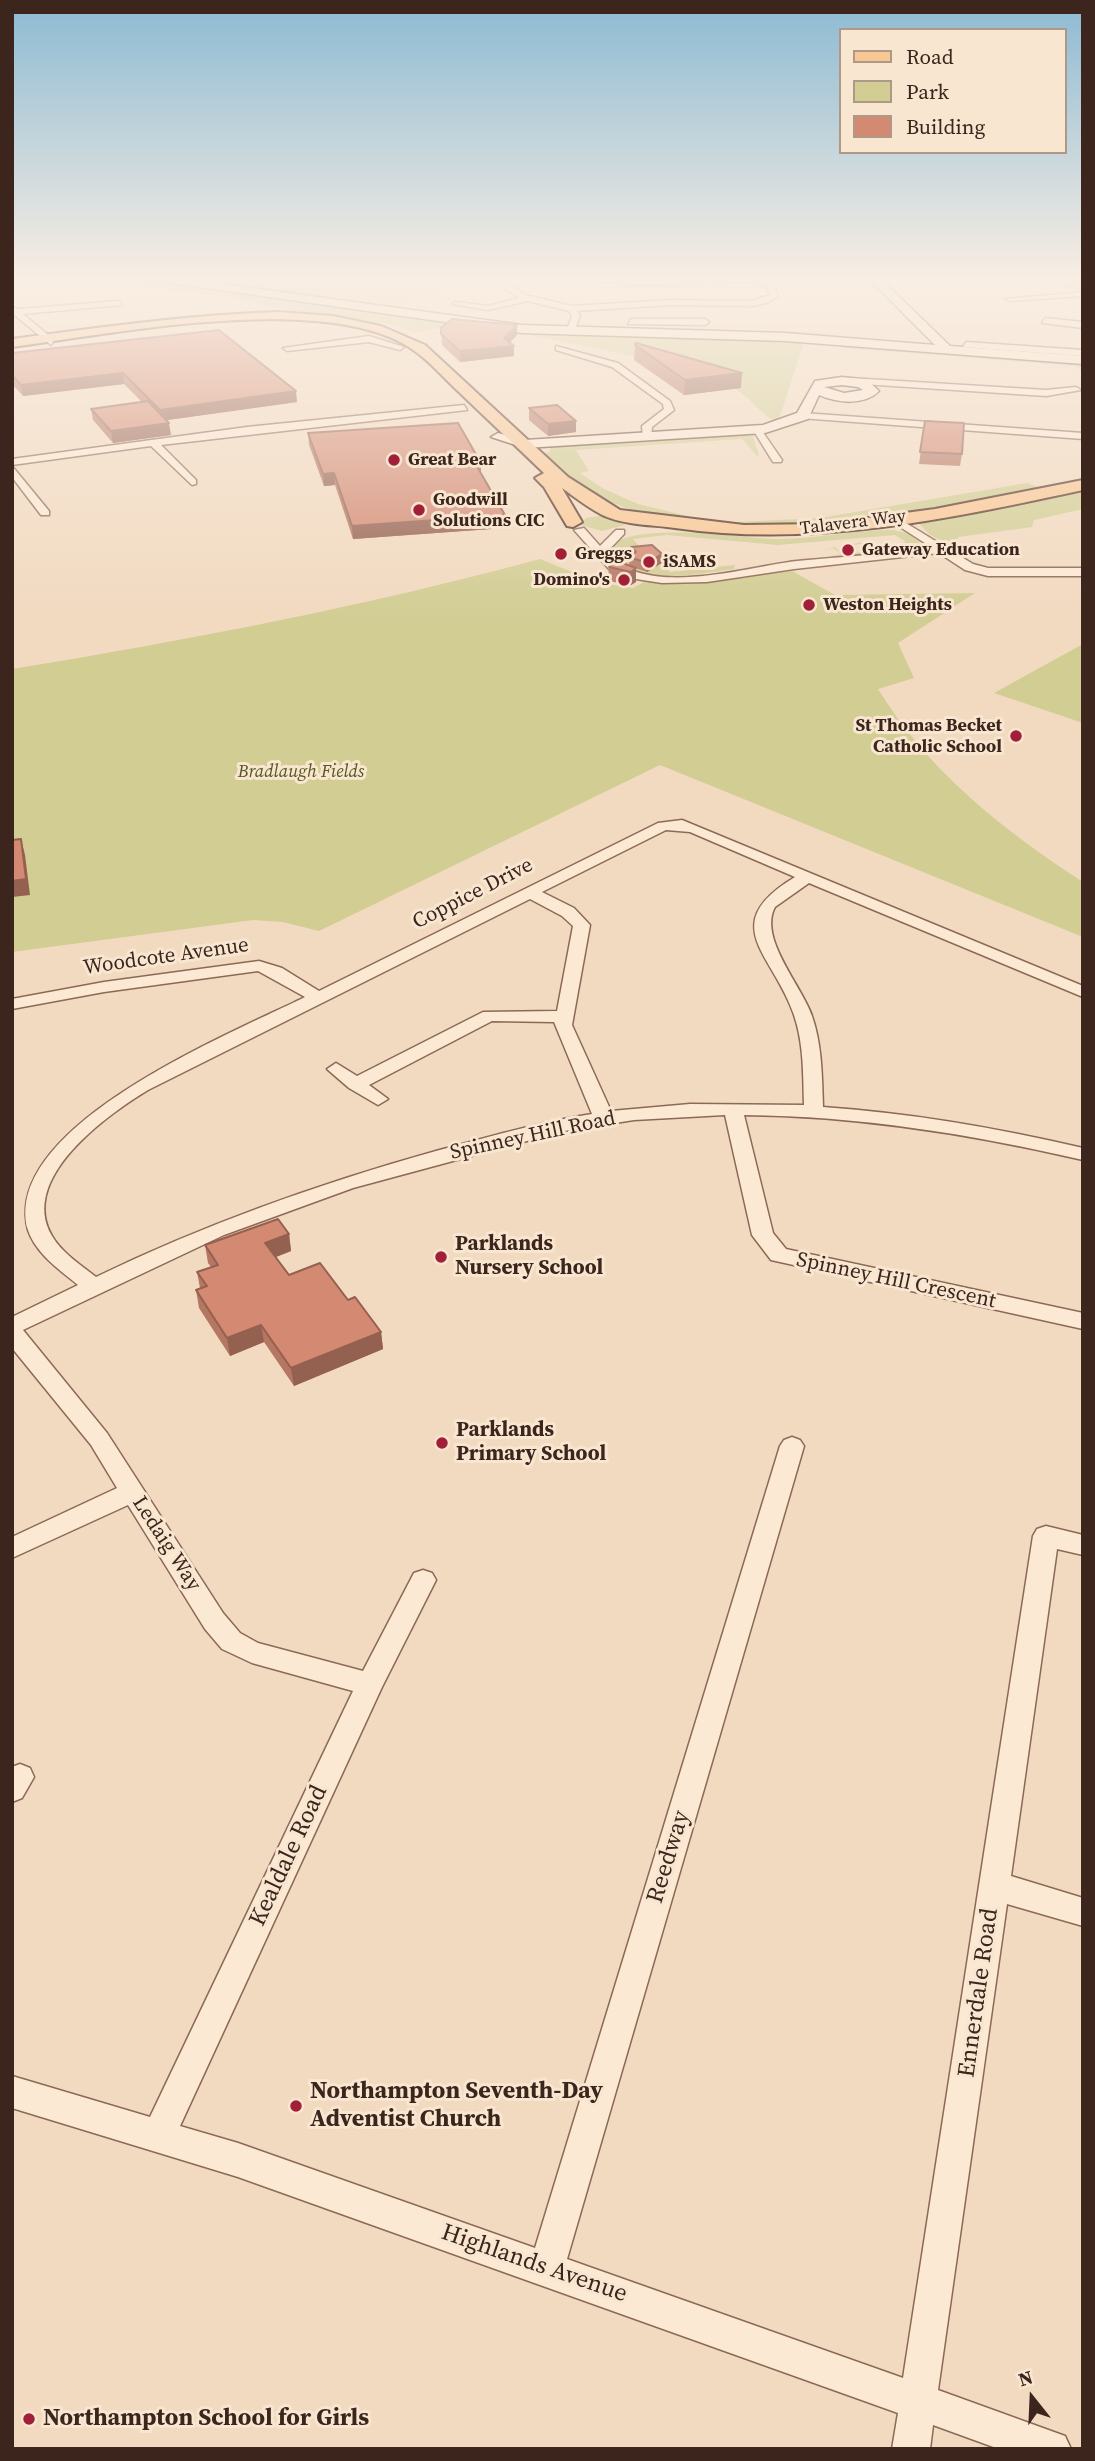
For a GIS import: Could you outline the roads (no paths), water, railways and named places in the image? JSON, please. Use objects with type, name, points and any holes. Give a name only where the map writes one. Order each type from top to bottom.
[{"type":"main road","points":[[451,391],[562,481],[619,522],[671,529],[802,535],[901,523],[973,507]]},
{"type":"main road","points":[[459,391],[469,400],[468,406]]},
{"type":"main road","points":[[514,441],[551,484],[576,526],[596,533],[619,522]]},
{"type":"main road","points":[[562,481],[628,511],[682,524]]},
{"type":"main road","name":"Talavera Way","points":[[619,522],[786,531],[973,507],[1083,485]]},
{"type":"street","points":[[647,437],[647,426],[669,410],[667,402],[651,391]]},
{"type":"street","points":[[803,416],[815,391],[835,396],[859,396],[871,391]]},
{"type":"street","points":[[1011,391],[1046,393],[1068,391]]},
{"type":"street","points":[[12,462],[153,442],[468,406]]},
{"type":"street","points":[[514,441],[586,441],[756,430],[784,425],[803,416],[1083,436]]},
{"type":"street","points":[[756,430],[777,460]]},
{"type":"street","points":[[514,441],[586,441]]},
{"type":"street","points":[[153,442],[192,482]]},
{"type":"street","points":[[12,469],[45,513]]},
{"type":"street","points":[[600,553],[619,522]]},
{"type":"street","points":[[901,523],[969,567],[988,572],[1083,572]]},
{"type":"street","points":[[576,526],[593,540],[607,563],[622,571],[673,579],[943,549]]},
{"type":"street","name":"Coppice Drive","points":[[94,1287],[52,1249],[43,1238],[35,1218],[40,1186],[60,1152],[83,1125],[117,1100],[650,831],[668,825],[695,829],[1083,992]]},
{"type":"street","points":[[808,876],[773,900],[765,910],[762,925],[765,938],[797,1000],[806,1024],[814,1113]]},
{"type":"street","points":[[529,892],[568,912],[582,925],[564,1017],[565,1033],[604,1118]]},
{"type":"street","name":"Woodcote Avenue","points":[[12,1004],[250,967],[276,972],[318,998]]},
{"type":"street","points":[[356,1084],[489,1016],[564,1017]]},
{"type":"street","points":[[336,1069],[378,1099]]},
{"type":"street","name":"Spinney Hill Road","points":[[12,1326],[212,1232],[318,1192],[485,1144],[604,1118],[733,1110],[814,1113],[975,1130],[1083,1154]]},
{"type":"street","name":"Spinney Hill Crescent","points":[[733,1110],[763,1235],[779,1255],[1083,1321]]},
{"type":"street","name":"Ledaig Way","points":[[12,1332],[83,1418],[214,1620],[231,1641],[252,1652],[370,1684]]},
{"type":"street","name":"Reedway","points":[[547,2268],[792,1446]]},
{"type":"street","points":[[12,1548],[132,1492]]},
{"type":"street","name":"Ennerdale Road","points":[[911,2449],[1046,1536],[1083,1545]]},
{"type":"street","name":"Kealdale Road","points":[[159,2134],[370,1684],[423,1580]]},
{"type":"street","points":[[995,1886],[1083,1912]]},
{"type":"street","name":"Highlands Avenue","points":[[12,2092],[159,2134],[547,2268],[1052,2449]]},
{"type":"place","name":"Great Bear","points":[[394,460]]},
{"type":"place","name":"Goodwill Solutions CIC","points":[[419,510]]},
{"type":"place","name":"Gateway Education","points":[[848,550]]},
{"type":"place","name":"Greggs","points":[[561,554]]},
{"type":"place","name":"iSAMS","points":[[649,562]]},
{"type":"place","name":"Domino's","points":[[624,580]]},
{"type":"place","name":"Weston Heights","points":[[809,605]]},
{"type":"place","name":"St Thomas Becket Catholic School","points":[[1016,736]]},
{"type":"place","name":"Parklands Nursery School","points":[[441,1257]]},
{"type":"place","name":"Parklands Primary School","points":[[442,1443]]},
{"type":"place","name":"Northampton Seventh-Day Adventist Church","points":[[296,2106]]},
{"type":"place","name":"Northampton School for Girls","points":[[29,2419]]},
{"type":"park label","name":"Bradlaugh Fields","points":[[301,772]]}]
